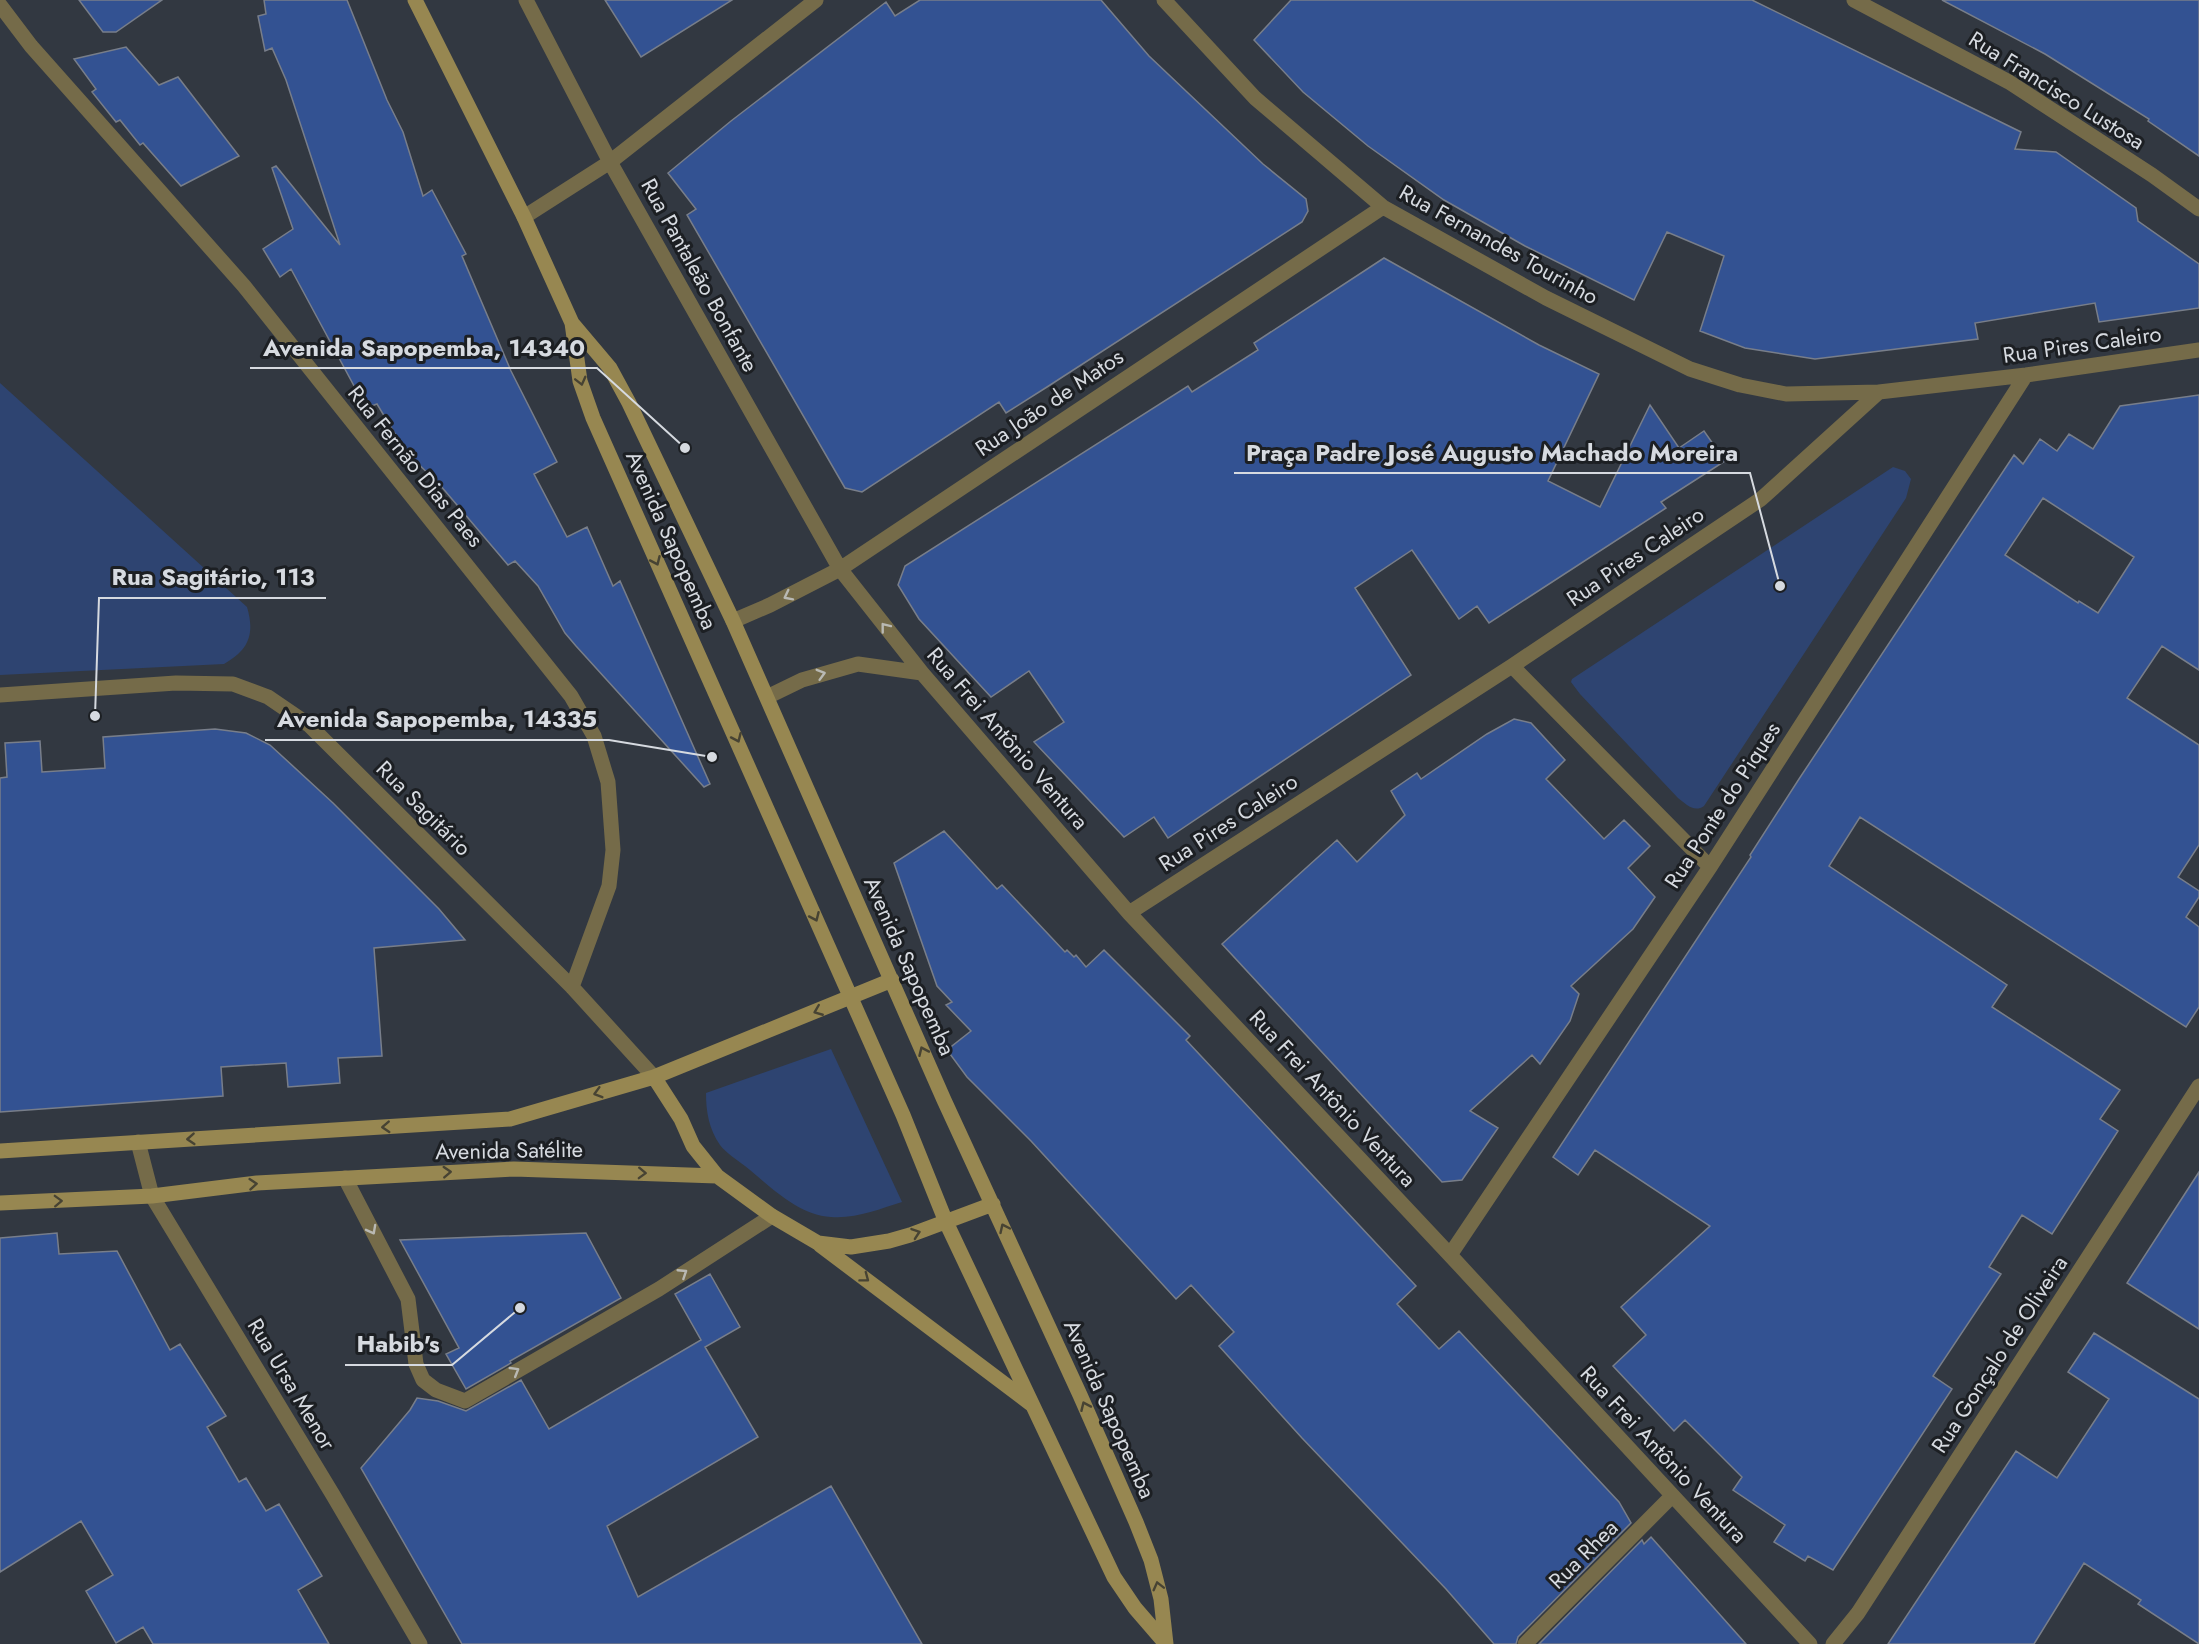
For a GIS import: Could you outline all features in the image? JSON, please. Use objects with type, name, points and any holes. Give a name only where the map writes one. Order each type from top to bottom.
[{"type":"main road","name":"Avenida Sapopemba","points":[[415,0],[524,217],[572,324],[580,381],[593,418],[903,1114],[946,1222],[1114,1577],[1135,1608],[1166,1644]]},
{"type":"main road","name":"Avenida Sapopemba","points":[[572,324],[610,368],[668,483],[733,621],[1152,1560],[1161,1599],[1166,1644]]},
{"type":"main road","name":"Avenida Satélite","points":[[0,1151],[510,1119],[654,1077],[892,980]]},
{"type":"main road","points":[[654,1077],[681,1119],[693,1146],[717,1176],[772,1216],[818,1243],[1033,1406]]},
{"type":"main road","name":"Avenida Satélite","points":[[0,1203],[152,1196],[257,1183],[514,1168],[717,1176]]},
{"type":"main road","points":[[818,1243],[851,1247],[872,1244],[910,1235],[993,1204]]},
{"type":"street","name":"Rua Pantaleão Bonfante","points":[[526,0],[610,162],[840,569]]},
{"type":"street","points":[[524,217],[610,162],[816,0]]},
{"type":"street","name":"Rua Fernandes Tourinho","points":[[1164,0],[1255,98],[1383,207],[1546,298],[1690,369],[1740,385],[1786,394],[1880,392]]},
{"type":"street","name":"Rua Francisco Lustosa","points":[[1854,0],[2009,82],[2152,175],[2199,209]]},
{"type":"street","name":"Rua Fernão Dias Paes","points":[[0,6],[31,46],[244,286],[571,696],[594,736],[608,782],[613,850],[609,886],[572,987]]},
{"type":"street","name":"Rua João de Matos","points":[[733,621],[840,569],[1383,207]]},
{"type":"street","name":"Rua Pires Caleiro","points":[[1129,913],[1512,666],[1761,499],[1880,392],[2026,375],[2199,350]]},
{"type":"street","name":"Rua Ponte do Piques","points":[[1450,1256],[1710,867],[2026,375]]},
{"type":"street","name":"Rua Frei Antônio Ventura","points":[[840,569],[922,673],[1129,913],[1810,1644]]},
{"type":"street","points":[[767,697],[802,680],[858,664],[922,673]]},
{"type":"street","points":[[1512,666],[1710,867]]},
{"type":"street","name":"Rua Sagitário","points":[[0,695],[176,683],[233,684],[268,697],[309,725],[572,987],[654,1077]]},
{"type":"street","name":"Rua Gonçalo de Oliveira","points":[[1833,1644],[1858,1613],[2199,1086]]},
{"type":"street","name":"Rua Ursa Menor","points":[[138,1142],[152,1196],[327,1485],[420,1644]]},
{"type":"street","points":[[345,1178],[408,1299],[416,1364],[423,1380],[436,1390],[465,1401],[659,1289],[772,1216]]},
{"type":"street","name":"Rua Rhea","points":[[1525,1644],[1672,1496]]},
{"type":"shaded area","points":[[0,383],[247,607],[250,633],[239,653],[224,664],[0,675]]},
{"type":"shaded area","points":[[1893,467],[1905,471],[1911,479],[1906,498],[1704,806],[1697,809],[1687,805],[1580,694],[1571,682],[1572,679]]},
{"type":"shaded area","points":[[831,1049],[902,1202],[867,1213],[840,1217],[807,1211],[785,1198],[728,1154],[713,1133],[706,1093]]},
{"type":"building","points":[[79,0],[162,0],[116,32],[103,32]]},
{"type":"building","points":[[264,0],[347,0],[387,100],[403,132],[423,196],[432,190],[466,254],[462,256],[511,371],[557,462],[534,474],[567,537],[587,527],[613,586],[620,581],[710,784],[704,787],[576,646],[565,633],[538,586],[515,561],[508,565],[440,485],[406,452],[377,404],[366,408],[291,269],[280,277],[263,249],[293,229],[272,168],[276,166],[340,245],[286,80],[272,48],[265,51],[258,16],[266,14]]},
{"type":"building","points":[[605,0],[732,0],[641,57]]},
{"type":"building","points":[[920,0],[1101,0],[1149,56],[1263,164],[1306,199],[1308,211],[1302,222],[1006,413],[999,402],[862,492],[845,488],[687,215],[696,209],[668,173],[731,121],[886,2],[895,16]]},
{"type":"building","points":[[1291,0],[1752,0],[2021,132],[2015,149],[2056,152],[2136,208],[2138,221],[2199,264],[2199,308],[2099,322],[2095,303],[1975,323],[1978,339],[1815,359],[1745,348],[1700,331],[1724,256],[1667,232],[1634,300],[1525,246],[1444,200],[1368,146],[1303,92],[1254,40]]},
{"type":"building","points":[[1942,0],[2199,0],[2199,156],[2148,121],[2149,119],[2045,54]]},
{"type":"building","points":[[126,47],[159,85],[178,77],[239,156],[181,186],[143,143],[140,145],[120,120],[116,122],[92,92],[96,89],[74,59]]},
{"type":"building","points":[[1384,258],[1539,345],[1599,374],[1548,481],[1600,507],[1650,405],[1679,448],[1704,431],[1725,461],[1661,502],[1666,508],[1489,623],[1477,606],[1459,619],[1412,550],[1355,588],[1411,675],[1168,838],[1154,817],[1124,837],[1034,742],[1064,722],[1029,671],[991,697],[919,619],[898,585],[905,566],[1188,386],[1192,392],[1258,350],[1254,343]]},
{"type":"building","points":[[2199,395],[2199,670],[2162,646],[2127,698],[2199,745],[2199,845],[2178,877],[2199,891],[2199,897],[2186,917],[2199,927],[2199,1007],[2186,1027],[1860,817],[1829,866],[2007,985],[1992,1007],[2120,1090],[2100,1119],[2118,1131],[2052,1234],[2022,1215],[1989,1267],[2001,1274],[1933,1376],[1952,1389],[1833,1570],[1808,1556],[1805,1561],[1774,1542],[1785,1525],[1733,1490],[1742,1477],[1685,1420],[1674,1431],[1613,1366],[1646,1335],[1621,1307],[1710,1226],[1595,1150],[1578,1175],[1553,1157],[1751,857],[1750,855],[1799,779],[2014,455],[2023,464],[2040,439],[2057,451],[2069,434],[2093,449],[2120,406]],"holes":[[[2043,498],[2134,557],[2098,613],[2079,601],[2078,603],[2005,555]]]},
{"type":"building","points":[[1514,719],[1531,723],[1565,760],[1546,779],[1604,839],[1624,820],[1650,846],[1628,868],[1655,897],[1633,929],[1571,986],[1579,994],[1570,1021],[1540,1064],[1532,1055],[1470,1111],[1498,1128],[1462,1180],[1442,1182],[1222,944],[1337,840],[1357,862],[1405,815],[1391,791],[1417,773],[1421,779],[1487,734]]},
{"type":"building","points":[[215,729],[246,733],[270,745],[333,803],[439,909],[465,940],[374,948],[382,1056],[338,1058],[340,1083],[288,1087],[286,1063],[221,1067],[223,1096],[0,1112],[0,778],[7,777],[5,743],[40,741],[42,772],[105,768],[103,737]]},
{"type":"building","points":[[944,831],[997,889],[1002,885],[1065,952],[1067,950],[1074,957],[1076,955],[1086,967],[1104,950],[1190,1036],[1186,1040],[1416,1286],[1397,1304],[1439,1349],[1459,1331],[1619,1502],[1631,1523],[1518,1637],[1516,1644],[1494,1644],[1446,1589],[1302,1438],[1219,1346],[1234,1332],[1191,1285],[1176,1299],[1031,1141],[967,1077],[947,1050],[971,1031],[946,1005],[952,1002],[937,986],[894,863]]},
{"type":"building","points":[[2199,1172],[2199,1329],[2127,1283]]},
{"type":"building","points":[[57,1233],[59,1254],[117,1251],[170,1350],[180,1344],[226,1416],[207,1427],[239,1482],[246,1478],[266,1511],[279,1504],[322,1576],[298,1590],[329,1644],[153,1644],[143,1627],[116,1643],[86,1591],[113,1575],[81,1521],[0,1572],[0,1238]]},
{"type":"building","points":[[586,1233],[621,1298],[510,1361],[511,1363],[466,1389],[446,1354],[459,1348],[400,1240]]},
{"type":"building","points":[[710,1274],[740,1327],[705,1347],[758,1437],[607,1526],[638,1597],[831,1486],[922,1644],[462,1644],[361,1468],[410,1410],[417,1398],[438,1401],[466,1411],[521,1380],[549,1429],[701,1340],[675,1294]]},
{"type":"building","points":[[2094,1333],[2199,1399],[2199,1644],[2138,1604],[2141,1600],[2084,1563],[2034,1644],[1888,1644],[2016,1451],[2057,1478],[2109,1399],[2068,1372]]},
{"type":"building","points":[[1651,1537],[1746,1644],[1539,1644],[1642,1540],[1644,1544]]},
{"type":"place","name":"Avenida Sapopemba, 14340","points":[[685,448]]},
{"type":"place","name":"Praça Padre José Augusto Machado Moreira","points":[[1780,586]]},
{"type":"place","name":"Rua Sagitário, 113","points":[[95,716]]},
{"type":"place","name":"Avenida Sapopemba, 14335","points":[[712,757]]},
{"type":"place","name":"Habib's","points":[[520,1308]]}]
